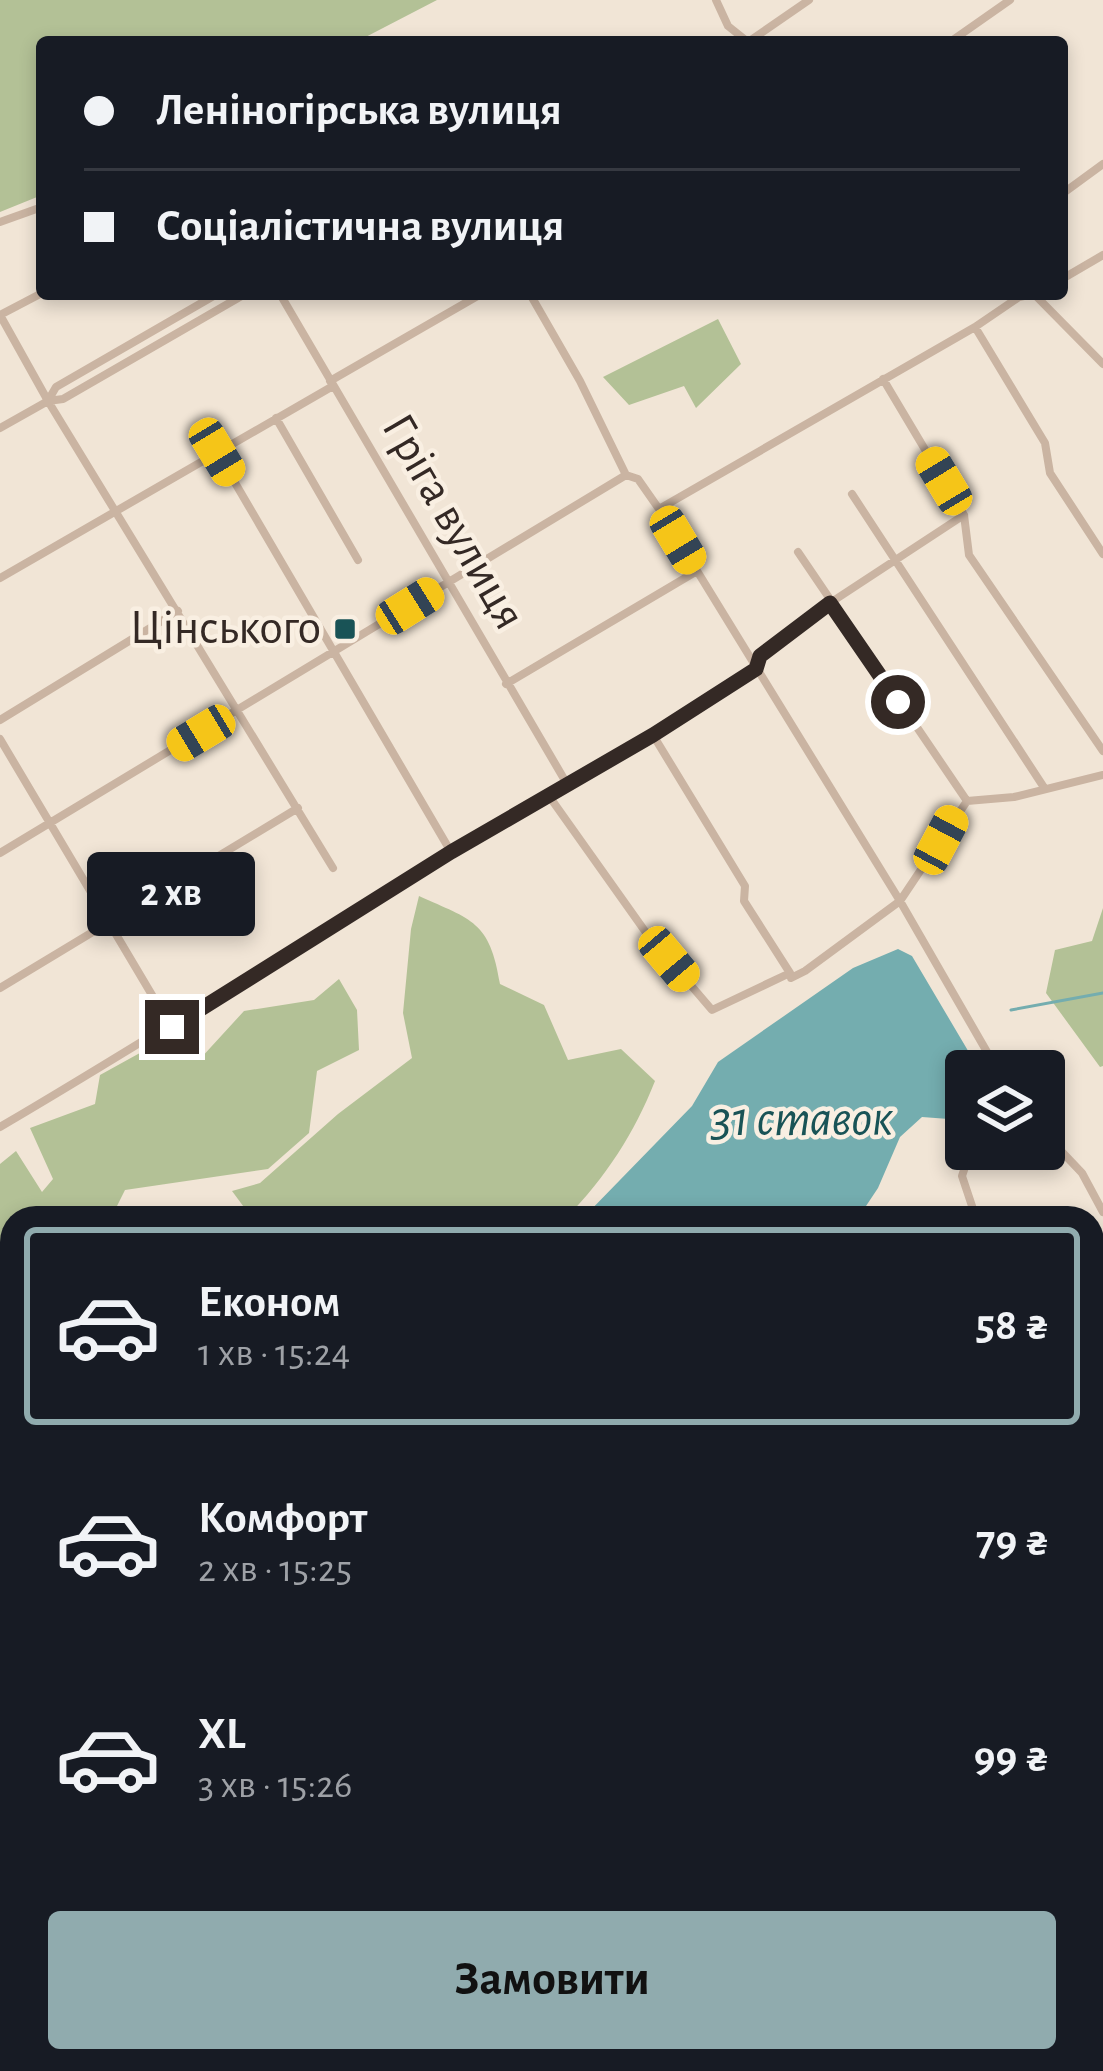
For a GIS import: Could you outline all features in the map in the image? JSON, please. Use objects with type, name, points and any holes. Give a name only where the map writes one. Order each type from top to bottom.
[{"type":"street","points":[[716,0],[728,26],[740,36]]},
{"type":"street","points":[[757,36],[809,0]]},
{"type":"street","points":[[959,36],[1010,0]]},
{"type":"street","points":[[1068,190],[1103,164]]},
{"type":"street","points":[[0,222],[36,209]]},
{"type":"street","points":[[1068,275],[1103,255]]},
{"type":"street","points":[[36,296],[0,315],[333,868]]},
{"type":"street","points":[[48,400],[56,387],[207,300]]},
{"type":"street","points":[[0,428],[48,400],[63,399],[235,300]]},
{"type":"street","name":"Гріга вулиця","points":[[283,300],[567,784]]},
{"type":"street","points":[[0,578],[471,300]]},
{"type":"street","points":[[533,300],[626,475]]},
{"type":"street","points":[[658,509],[975,328],[1014,300]]},
{"type":"street","points":[[1040,300],[1103,364]]},
{"type":"street","points":[[975,328],[1045,442],[1050,473],[1103,554]]},
{"type":"street","points":[[883,379],[964,515],[969,555],[1103,752]]},
{"type":"street","points":[[276,418],[358,560]]},
{"type":"street","points":[[217,452],[451,852]]},
{"type":"street","points":[[0,853],[626,475],[638,478],[697,571],[986,1050]]},
{"type":"street","points":[[852,494],[1045,789]]},
{"type":"street","points":[[0,1126],[653,735],[756,669],[760,656],[830,603],[964,515]]},
{"type":"street","points":[[798,552],[967,801]]},
{"type":"street","points":[[506,684],[697,571]]},
{"type":"street","points":[[0,720],[178,611]]},
{"type":"street","points":[[653,735],[745,886],[744,902],[791,978],[900,901],[967,801],[1103,775]]},
{"type":"street","points":[[0,739],[172,1027]]},
{"type":"street","points":[[549,796],[647,934],[712,1010],[790,973]]},
{"type":"street","points":[[0,988],[298,808]]},
{"type":"street","points":[[1065,1155],[1082,1173],[1100,1206]]},
{"type":"street","points":[[963,1170],[972,1206]]},
{"type":"green space","points":[[0,0],[437,0],[368,36],[36,36],[36,197],[0,212]]},
{"type":"green space","points":[[718,319],[741,364],[696,408],[684,386],[629,405],[603,377]]},
{"type":"green space","points":[[419,896],[465,918],[491,947],[500,984],[544,1005],[568,1060],[621,1049],[655,1081],[618,1154],[577,1206],[243,1206],[232,1191],[260,1183],[338,1114],[412,1058],[403,1013]]},
{"type":"green space","points":[[1103,908],[1100,1067],[1046,993],[1055,950],[1092,941]]},
{"type":"green space","points":[[339,979],[357,1010],[359,1050],[317,1071],[309,1133],[268,1169],[125,1190],[117,1206],[0,1206],[0,1164],[16,1151],[42,1192],[53,1179],[30,1128],[95,1104],[100,1075],[167,1038],[200,1059],[244,1011],[314,1000]]},
{"type":"water","name":"31 ставок","points":[[898,949],[912,956],[968,1050],[945,1050],[945,1119],[922,1117],[900,1137],[866,1206],[595,1206],[692,1106],[718,1062],[853,968]]},
{"type":"waterway","points":[[1011,1010],[1103,993]]},
{"type":"place","name":"Цінського","points":[[345,629]]},
{"type":"route","points":[[172,1027],[756,669],[760,656],[830,603],[898,702]]}]
